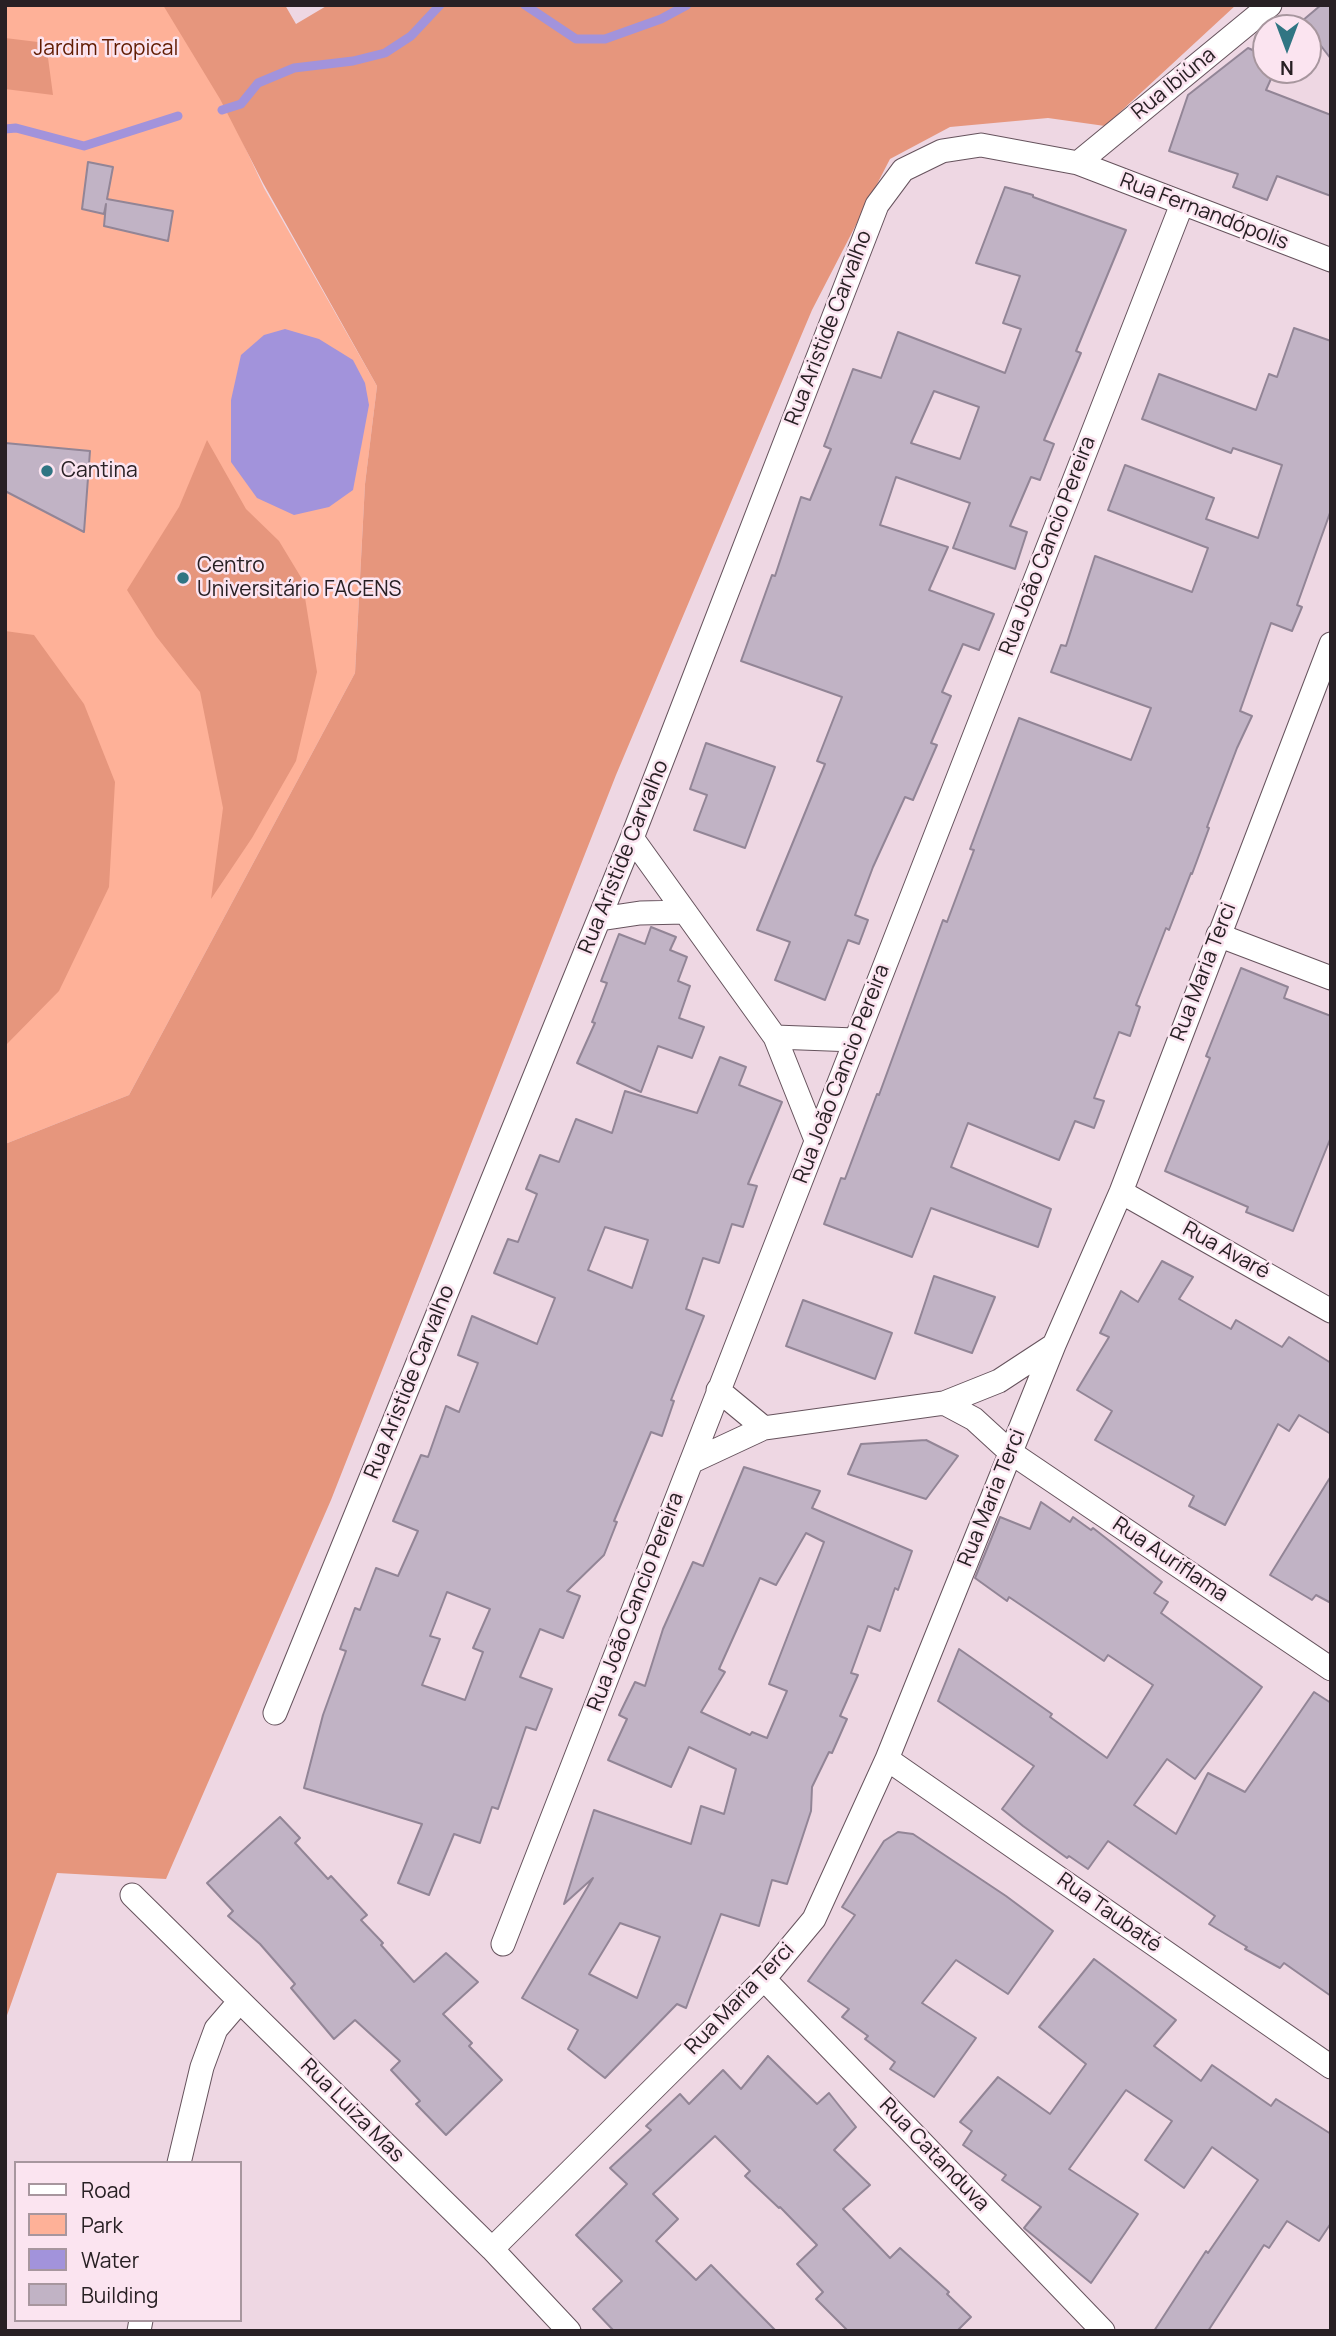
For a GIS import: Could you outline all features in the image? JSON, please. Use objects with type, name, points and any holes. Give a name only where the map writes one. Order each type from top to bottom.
[{"type":"street","name":"Rua Ibiúna","points":[[1078,163],[1270,5]]},
{"type":"street","name":"Rua Aristide Carvalho","points":[[275,1713],[600,919],[877,205],[903,170],[942,151],[981,145],[1078,163]]},
{"type":"street","name":"Rua Fernandópolis","points":[[1078,163],[1331,260]]},
{"type":"street","name":"Rua João Cancio Pereira","points":[[503,1944],[1182,204]]},
{"type":"street","name":"Rua Maria Terci","points":[[492,2249],[764,1979],[814,1919],[887,1759],[1054,1345],[1121,1192],[1331,644]]},
{"type":"street","points":[[632,838],[775,1037],[816,1140]]},
{"type":"street","points":[[600,919],[639,913],[685,912]]},
{"type":"street","points":[[1218,935],[1331,978]]},
{"type":"street","points":[[775,1037],[855,1040]]},
{"type":"street","name":"Rua Avaré","points":[[1121,1192],[1331,1311]]},
{"type":"street","points":[[691,1462],[764,1428],[944,1403],[999,1381],[1054,1345]]},
{"type":"street","points":[[719,1390],[764,1428]]},
{"type":"street","name":"Rua Auriflama","points":[[944,1403],[974,1419],[1010,1452],[1331,1668]]},
{"type":"street","name":"Rua Taubaté","points":[[887,1759],[1331,2067]]},
{"type":"street","name":"Rua Luiza Mas","points":[[132,1895],[492,2249],[569,2331]]},
{"type":"street","name":"Rua Catanduva","points":[[764,1979],[1103,2331]]},
{"type":"street","points":[[179,2161],[201,2067],[216,2029],[240,2001]]},
{"type":"green space","name":"Centro Universitário FACENS","points":[[5,5],[165,5],[224,102],[264,188],[377,386],[365,484],[355,673],[129,1095],[5,1144]]},
{"type":"shaded area","points":[[163,5],[285,5],[296,24],[328,5],[1236,5],[1105,126],[1048,118],[950,127],[890,159],[812,310],[616,775],[331,1500],[166,1879],[57,1873],[5,2021],[5,1144],[129,1095],[355,673],[365,484],[377,386],[263,183],[220,99]]},
{"type":"shaded area","points":[[5,38],[46,43],[53,95],[5,89]]},
{"type":"shaded area","points":[[207,440],[246,509],[279,541],[302,579],[317,672],[296,761],[252,838],[211,899],[223,808],[200,692],[156,636],[127,590],[179,507]]},
{"type":"shaded area","points":[[5,631],[34,635],[84,704],[115,782],[109,887],[59,991],[5,1046]]},
{"type":"water","points":[[285,329],[319,339],[353,360],[365,383],[369,405],[353,490],[329,507],[294,515],[257,498],[231,462],[231,400],[241,355],[264,335]]},
{"type":"building","points":[[1321,5],[1331,5],[1331,59],[1322,47],[1322,14],[1310,14]]},
{"type":"building","points":[[1248,48],[1252,50],[1252,84],[1269,84],[1266,90],[1331,115],[1331,196],[1277,176],[1267,200],[1233,187],[1238,174],[1169,151],[1188,95]]},
{"type":"building","points":[[88,162],[113,167],[107,199],[173,211],[168,241],[104,226],[106,204],[104,214],[82,209]]},
{"type":"building","points":[[1005,187],[1126,230],[1076,351],[1081,353],[1044,440],[1054,444],[1040,480],[1031,477],[1010,526],[1027,532],[1015,569],[953,548],[970,503],[896,477],[880,525],[948,547],[929,590],[994,614],[979,650],[963,644],[942,692],[951,696],[931,743],[937,745],[913,800],[905,797],[873,867],[855,915],[868,920],[859,944],[848,940],[825,1000],[775,980],[790,942],[757,930],[825,764],[817,761],[842,697],[741,661],[772,575],[775,576],[801,497],[810,500],[831,449],[824,446],[853,369],[881,378],[898,332],[1005,373],[1021,329],[1003,323],[1020,276],[976,263]],"holes":[[[934,391],[979,407],[960,459],[911,443]]]},
{"type":"building","points":[[1294,328],[1331,341],[1331,510],[1297,605],[1302,607],[1292,631],[1271,623],[1240,711],[1252,716],[1207,827],[1209,828],[1192,874],[1169,930],[1166,928],[1136,1005],[1140,1007],[1130,1036],[1119,1032],[1094,1098],[1104,1101],[1094,1128],[1075,1121],[1059,1160],[968,1123],[951,1167],[1051,1209],[1038,1247],[931,1208],[912,1257],[824,1224],[841,1178],[845,1179],[877,1094],[879,1095],[943,920],[947,922],[974,850],[970,849],[1019,718],[1131,760],[1151,708],[1051,672],[1061,645],[1066,646],[1095,556],[1192,592],[1208,548],[1108,510],[1125,465],[1214,498],[1206,519],[1258,538],[1282,465],[1233,448],[1231,453],[1142,419],[1159,374],[1256,410],[1269,374],[1277,377]]},
{"type":"building","name":"Cantina","points":[[5,443],[90,451],[84,532],[5,491]]},
{"type":"building","points":[[706,743],[775,767],[745,848],[694,830],[707,795],[690,789]]},
{"type":"building","points":[[651,927],[676,937],[670,950],[687,957],[678,981],[690,986],[679,1018],[704,1027],[692,1058],[658,1046],[641,1092],[577,1063],[595,1023],[592,1022],[607,983],[601,981],[619,934],[645,944]]},
{"type":"building","points":[[1241,968],[1288,987],[1284,998],[1331,1016],[1331,1137],[1293,1231],[1246,1212],[1248,1207],[1165,1171],[1210,1058],[1206,1056]]},
{"type":"building","points":[[720,1057],[746,1067],[739,1085],[782,1102],[748,1184],[757,1186],[743,1227],[732,1224],[719,1263],[703,1258],[686,1309],[704,1316],[671,1400],[674,1401],[662,1436],[651,1432],[614,1521],[617,1522],[604,1555],[567,1591],[580,1596],[563,1638],[540,1629],[520,1677],[552,1689],[536,1730],[526,1727],[498,1809],[492,1807],[480,1843],[454,1834],[429,1895],[398,1883],[422,1824],[304,1788],[323,1715],[346,1651],[340,1649],[355,1608],[360,1610],[376,1568],[398,1576],[418,1531],[393,1521],[421,1455],[428,1457],[446,1406],[459,1412],[478,1363],[458,1355],[472,1316],[537,1344],[555,1298],[494,1273],[508,1239],[518,1242],[537,1194],[526,1189],[540,1155],[559,1162],[576,1119],[612,1133],[625,1091],[697,1113]],"holes":[[[605,1227],[648,1240],[632,1288],[588,1270]],[[447,1592],[490,1609],[473,1648],[483,1652],[465,1700],[422,1685],[440,1639],[430,1636]]]},
{"type":"building","points":[[1162,1261],[1193,1277],[1179,1299],[1231,1329],[1236,1320],[1282,1347],[1289,1337],[1331,1363],[1331,1434],[1299,1415],[1289,1431],[1278,1424],[1225,1525],[1189,1506],[1194,1496],[1095,1440],[1112,1411],[1077,1390],[1109,1337],[1100,1333],[1121,1291],[1138,1302]]},
{"type":"building","points":[[934,1276],[995,1297],[972,1353],[915,1333]]},
{"type":"building","points":[[803,1300],[892,1333],[875,1379],[786,1346]]},
{"type":"building","points":[[926,1440],[958,1456],[926,1499],[848,1474],[861,1444]]},
{"type":"building","points":[[744,1467],[820,1491],[812,1508],[912,1551],[880,1631],[868,1626],[851,1673],[858,1675],[840,1716],[847,1719],[832,1753],[829,1752],[812,1787],[811,1811],[787,1884],[772,1880],[759,1926],[721,1914],[686,2008],[677,2004],[605,2078],[568,2049],[578,2030],[522,1998],[593,1878],[564,1904],[594,1810],[691,1844],[701,1806],[724,1814],[736,1769],[689,1747],[671,1787],[608,1760],[627,1719],[619,1715],[635,1682],[645,1686],[663,1629],[693,1562],[703,1566]],"holes":[[[806,1533],[824,1542],[769,1684],[787,1691],[767,1738],[752,1732],[750,1735],[701,1712],[725,1672],[719,1669],[760,1578],[776,1585]],[[620,1923],[660,1937],[637,1998],[589,1974]]]},
{"type":"building","points":[[1331,1476],[1331,1603],[1316,1595],[1312,1600],[1270,1575]]},
{"type":"building","points":[[1041,1502],[1070,1522],[1073,1517],[1091,1530],[1093,1528],[1162,1582],[1154,1593],[1168,1602],[1161,1613],[1262,1687],[1195,1779],[1167,1759],[1134,1805],[1176,1834],[1208,1773],[1245,1792],[1314,1692],[1331,1703],[1331,1996],[1284,1963],[1280,1968],[1245,1949],[1247,1947],[1209,1924],[1215,1916],[1108,1841],[1088,1869],[1069,1856],[1067,1858],[1023,1826],[1002,1809],[1034,1766],[938,1701],[959,1649],[1052,1714],[1050,1717],[1107,1758],[1153,1685],[1108,1655],[1104,1661],[1009,1597],[1007,1601],[975,1578],[1000,1517],[1030,1529]]},
{"type":"building","points":[[280,1817],[300,1838],[295,1843],[328,1879],[331,1876],[367,1915],[361,1920],[414,1982],[446,1953],[478,1982],[443,2014],[472,2043],[469,2046],[502,2080],[446,2135],[416,2104],[420,2101],[391,2070],[400,2061],[355,2020],[334,2039],[291,1988],[295,1984],[260,1944],[228,1916],[233,1911],[207,1883]]},
{"type":"building","points":[[898,1832],[913,1834],[1053,1931],[1008,1994],[956,1960],[922,2003],[976,2038],[934,2097],[890,2069],[895,2062],[865,2039],[868,2036],[842,2017],[849,2009],[808,1981],[855,1915],[842,1907],[884,1841]]},
{"type":"building","points":[[1094,1959],[1176,2020],[1154,2046],[1201,2081],[1212,2065],[1271,2106],[1276,2099],[1331,2134],[1331,2223],[1319,2241],[1287,2221],[1269,2248],[1264,2245],[1208,2331],[1154,2331],[1206,2251],[1208,2253],[1258,2180],[1212,2147],[1184,2188],[1145,2160],[1172,2121],[1126,2090],[1069,2169],[1138,2214],[1091,2283],[1024,2228],[1041,2207],[1002,2180],[1006,2175],[963,2145],[972,2131],[960,2122],[998,2077],[1050,2114],[1086,2064],[1039,2027]]},
{"type":"building","points":[[768,2056],[817,2104],[829,2093],[856,2127],[834,2150],[870,2185],[843,2209],[890,2258],[900,2248],[949,2292],[947,2294],[971,2317],[957,2331],[848,2331],[816,2299],[823,2292],[797,2264],[817,2245],[745,2176],[750,2171],[715,2136],[653,2194],[678,2219],[656,2241],[696,2280],[711,2265],[776,2331],[614,2331],[593,2309],[622,2281],[576,2235],[627,2184],[610,2168],[651,2130],[646,2126],[680,2094],[689,2104],[723,2070],[741,2089]]},
{"type":"waterway","points":[[222,110],[241,104],[258,83],[294,68],[353,61],[385,53],[411,36],[440,5]]},
{"type":"waterway","points":[[525,5],[576,39],[605,39],[661,19],[687,5]]},
{"type":"waterway","points":[[5,129],[16,128],[84,146],[178,116]]},
{"type":"place","name":"Cantina","points":[[47,471]]},
{"type":"place","name":"Centro Universitário FACENS","points":[[183,578]]},
{"type":"park label","name":"Jardim Tropical","points":[[106,49]]}]
